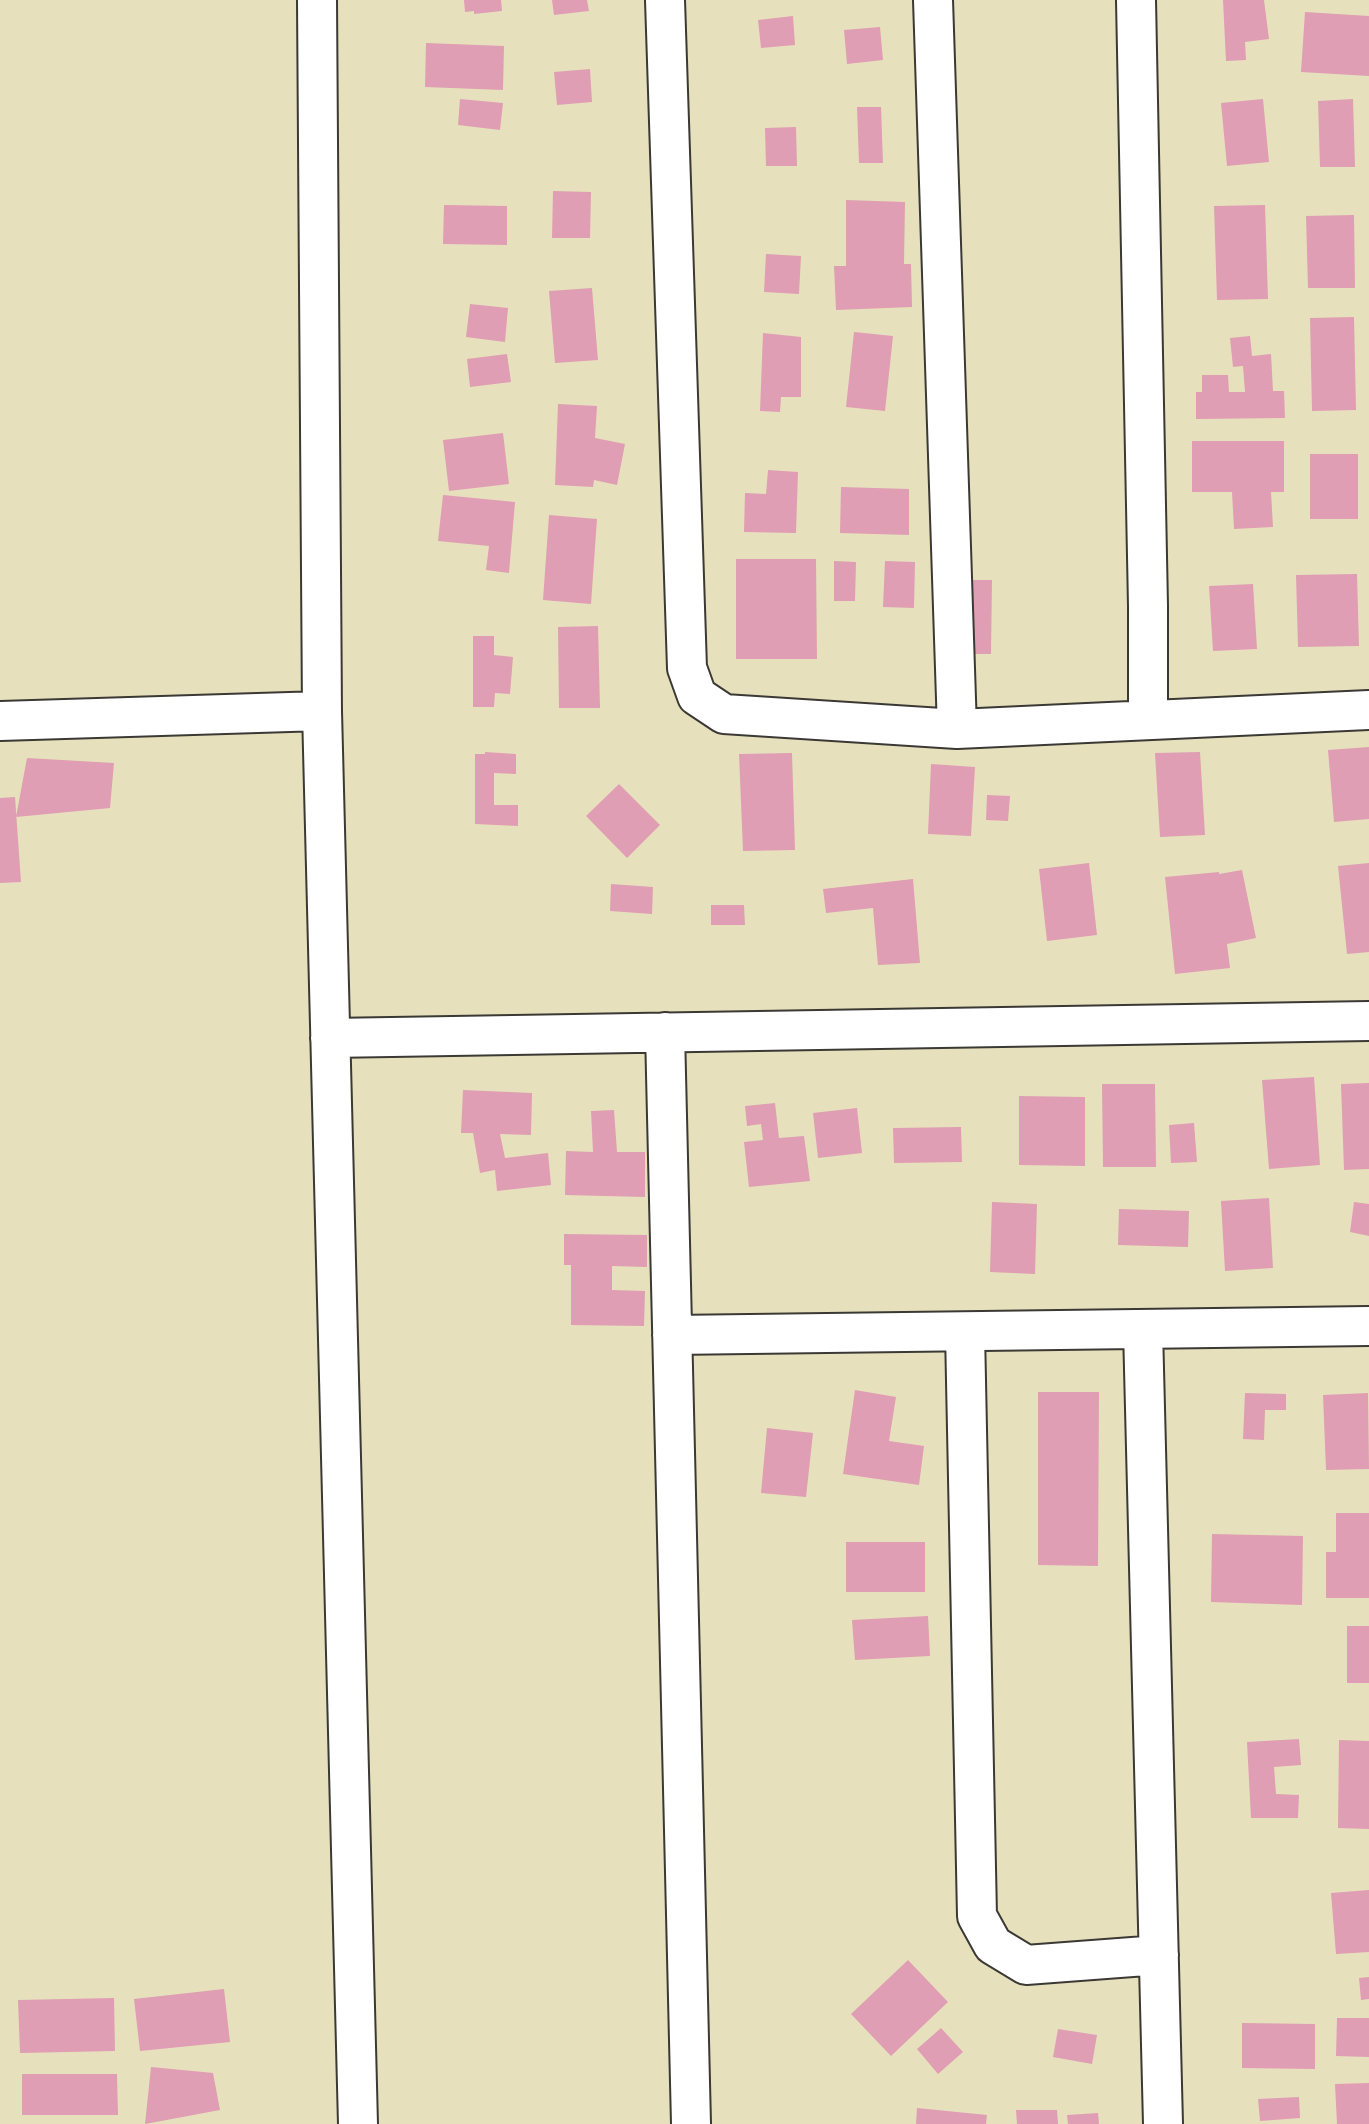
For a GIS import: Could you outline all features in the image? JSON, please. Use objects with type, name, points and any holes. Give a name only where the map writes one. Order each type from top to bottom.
[{"type":"street","points":[[317,0],[322,711],[358,2124]]},
{"type":"street","points":[[665,0],[687,668],[697,696],[724,715],[957,729],[1369,710]]},
{"type":"street","points":[[933,0],[957,729]]},
{"type":"street","points":[[1136,0],[1148,720]]},
{"type":"street","points":[[0,721],[322,711]]},
{"type":"street","points":[[330,1038],[1369,1021]]},
{"type":"street","points":[[665,1032],[691,2124]]},
{"type":"street","points":[[672,1335],[1369,1326]]},
{"type":"street","points":[[1143,1329],[1163,2124]]},
{"type":"street","points":[[965,1332],[977,1916],[993,1945],[1026,1965],[1159,1955]]},
{"type":"building","points":[[464,0],[501,0],[502,11],[474,14],[474,11],[465,12]]},
{"type":"building","points":[[552,0],[587,0],[589,11],[554,15]]},
{"type":"building","points":[[1223,0],[1264,0],[1269,39],[1245,42],[1246,60],[1226,61]]},
{"type":"building","points":[[1305,12],[1369,16],[1369,76],[1301,72]]},
{"type":"building","points":[[793,16],[795,45],[761,48],[758,20]]},
{"type":"building","points":[[880,27],[883,60],[847,64],[844,30]]},
{"type":"building","points":[[426,43],[504,46],[503,90],[425,87]]},
{"type":"building","points":[[590,69],[592,102],[557,105],[554,72]]},
{"type":"building","points":[[460,99],[503,103],[500,130],[458,125]]},
{"type":"building","points":[[1263,99],[1269,162],[1227,166],[1221,103]]},
{"type":"building","points":[[1353,99],[1355,167],[1320,167],[1318,101]]},
{"type":"building","points":[[857,107],[881,107],[883,163],[859,163]]},
{"type":"building","points":[[796,127],[797,166],[766,166],[765,128]]},
{"type":"building","points":[[553,191],[591,192],[590,238],[552,238]]},
{"type":"building","points":[[846,200],[905,202],[904,264],[911,264],[912,307],[836,310],[834,266],[846,266]]},
{"type":"building","points":[[444,205],[507,206],[507,245],[443,244]]},
{"type":"building","points":[[1265,205],[1268,299],[1217,300],[1214,206]]},
{"type":"building","points":[[1354,215],[1355,288],[1308,288],[1306,216]]},
{"type":"building","points":[[766,254],[801,256],[799,294],[764,292]]},
{"type":"building","points":[[592,288],[598,360],[555,363],[549,291]]},
{"type":"building","points":[[470,304],[508,308],[505,342],[466,337]]},
{"type":"building","points":[[1354,317],[1356,410],[1312,411],[1310,318]]},
{"type":"building","points":[[854,332],[893,336],[885,411],[846,407]]},
{"type":"building","points":[[763,333],[801,337],[801,397],[781,397],[780,412],[760,411]]},
{"type":"building","points":[[1250,336],[1252,356],[1271,354],[1273,391],[1284,391],[1285,418],[1196,419],[1196,392],[1202,392],[1202,375],[1228,375],[1229,392],[1245,392],[1243,366],[1233,367],[1230,338]]},
{"type":"building","points":[[507,354],[511,382],[470,387],[467,359]]},
{"type":"building","points":[[558,404],[597,406],[595,438],[625,444],[617,485],[594,480],[593,487],[555,485]]},
{"type":"building","points":[[503,433],[509,484],[449,491],[443,440]]},
{"type":"building","points":[[1192,441],[1284,441],[1284,492],[1271,492],[1273,527],[1234,529],[1232,492],[1192,492]]},
{"type":"building","points":[[1310,454],[1358,454],[1358,519],[1310,519]]},
{"type":"building","points":[[768,470],[798,472],[796,533],[744,532],[745,493],[766,494]]},
{"type":"building","points":[[841,487],[909,489],[909,535],[840,533]]},
{"type":"building","points":[[443,495],[515,502],[509,573],[486,570],[489,546],[438,541]]},
{"type":"building","points":[[549,515],[597,519],[591,604],[543,600]]},
{"type":"building","points":[[736,559],[816,559],[817,659],[736,659]]},
{"type":"building","points":[[834,561],[856,562],[855,601],[834,601]]},
{"type":"building","points":[[885,561],[915,562],[914,608],[883,607]]},
{"type":"building","points":[[1357,574],[1359,646],[1298,647],[1296,575]]},
{"type":"building","points":[[967,580],[992,580],[991,654],[965,654]]},
{"type":"building","points":[[1253,584],[1257,649],[1213,651],[1209,586]]},
{"type":"building","points":[[598,626],[600,708],[559,708],[558,627]]},
{"type":"building","points":[[473,636],[494,636],[494,655],[513,657],[510,694],[495,693],[494,707],[473,707]]},
{"type":"building","points":[[1369,747],[1369,819],[1334,822],[1328,750]]},
{"type":"building","points":[[1200,752],[1205,835],[1160,837],[1155,753]]},
{"type":"building","points":[[792,753],[795,850],[743,851],[739,754]]},
{"type":"building","points":[[475,754],[516,754],[516,774],[494,773],[494,805],[518,805],[518,826],[475,824]]},
{"type":"building","points":[[27,758],[114,763],[110,808],[16,817]]},
{"type":"building","points":[[931,764],[975,767],[971,836],[928,834]]},
{"type":"building","points":[[619,784],[660,825],[627,858],[586,816]]},
{"type":"building","points":[[987,795],[1010,796],[1008,821],[986,820]]},
{"type":"building","points":[[15,797],[21,882],[0,883],[0,798]]},
{"type":"building","points":[[1089,863],[1097,935],[1047,941],[1039,869]]},
{"type":"building","points":[[1369,863],[1369,952],[1347,954],[1338,866]]},
{"type":"building","points":[[1242,870],[1256,938],[1227,944],[1230,968],[1175,974],[1165,877]]},
{"type":"building","points":[[913,879],[920,963],[878,965],[873,908],[826,913],[823,889]]},
{"type":"building","points":[[611,884],[653,887],[652,914],[610,911]]},
{"type":"building","points":[[711,905],[744,905],[745,925],[711,925]]},
{"type":"building","points":[[1314,1077],[1320,1165],[1269,1169],[1262,1080]]},
{"type":"building","points":[[1369,1083],[1369,1169],[1344,1170],[1341,1084]]},
{"type":"building","points":[[1102,1084],[1155,1084],[1156,1167],[1103,1167]]},
{"type":"building","points":[[463,1090],[532,1093],[531,1135],[500,1134],[505,1158],[548,1153],[551,1185],[497,1191],[495,1170],[480,1173],[473,1133],[461,1133]]},
{"type":"building","points":[[1019,1096],[1085,1097],[1085,1166],[1019,1165]]},
{"type":"building","points":[[775,1103],[779,1138],[804,1136],[810,1181],[749,1187],[744,1142],[763,1140],[761,1124],[747,1126],[745,1106]]},
{"type":"building","points":[[857,1108],[862,1153],[818,1158],[813,1113]]},
{"type":"building","points":[[614,1110],[617,1152],[645,1152],[645,1197],[565,1195],[566,1151],[593,1152],[591,1111]]},
{"type":"building","points":[[1194,1123],[1197,1162],[1171,1163],[1169,1125]]},
{"type":"building","points":[[961,1127],[962,1162],[894,1163],[893,1128]]},
{"type":"building","points":[[1269,1198],[1273,1268],[1225,1271],[1221,1201]]},
{"type":"building","points":[[992,1202],[1037,1204],[1035,1274],[990,1272]]},
{"type":"building","points":[[1354,1202],[1369,1204],[1369,1236],[1350,1232]]},
{"type":"building","points":[[1119,1209],[1189,1211],[1188,1247],[1118,1245]]},
{"type":"building","points":[[564,1234],[647,1235],[647,1267],[612,1266],[612,1290],[645,1291],[644,1326],[571,1325],[571,1265],[564,1265]]},
{"type":"building","points":[[855,1390],[896,1397],[889,1441],[924,1446],[919,1485],[843,1474]]},
{"type":"building","points":[[1038,1392],[1099,1392],[1098,1566],[1038,1565]]},
{"type":"building","points":[[1245,1393],[1286,1394],[1286,1410],[1265,1410],[1264,1440],[1243,1439]]},
{"type":"building","points":[[1368,1393],[1369,1469],[1326,1470],[1323,1395]]},
{"type":"building","points":[[767,1428],[813,1433],[806,1497],[761,1493]]},
{"type":"building","points":[[1336,1513],[1369,1513],[1369,1598],[1326,1598],[1326,1552],[1336,1552]]},
{"type":"building","points":[[1212,1534],[1303,1536],[1302,1605],[1211,1602]]},
{"type":"building","points":[[846,1542],[925,1542],[925,1592],[846,1592]]},
{"type":"building","points":[[928,1616],[930,1656],[855,1660],[852,1620]]},
{"type":"building","points":[[1347,1626],[1369,1626],[1369,1683],[1347,1683]]},
{"type":"building","points":[[1299,1739],[1301,1765],[1274,1767],[1276,1794],[1299,1795],[1298,1818],[1251,1818],[1247,1742]]},
{"type":"building","points":[[1339,1740],[1369,1741],[1369,1829],[1338,1828]]},
{"type":"building","points":[[1369,1890],[1369,1952],[1336,1954],[1331,1893]]},
{"type":"building","points":[[908,1960],[948,2002],[891,2056],[851,2014]]},
{"type":"building","points":[[1369,1977],[1369,1999],[1361,2000],[1359,1978]]},
{"type":"building","points":[[224,1989],[230,2042],[140,2051],[134,1999]]},
{"type":"building","points":[[114,1998],[115,2051],[20,2053],[18,2000]]},
{"type":"building","points":[[1337,2018],[1369,2018],[1369,2057],[1336,2056]]},
{"type":"building","points":[[1242,2023],[1315,2024],[1315,2069],[1242,2068]]},
{"type":"building","points":[[941,2028],[963,2052],[938,2074],[917,2049]]},
{"type":"building","points":[[1058,2029],[1097,2035],[1092,2064],[1053,2057]]},
{"type":"building","points":[[151,2067],[213,2073],[220,2110],[145,2124]]},
{"type":"building","points":[[22,2074],[117,2074],[118,2115],[22,2115]]},
{"type":"building","points":[[1369,2083],[1369,2124],[1337,2124],[1335,2084]]},
{"type":"building","points":[[1299,2097],[1300,2118],[1260,2121],[1258,2099]]},
{"type":"building","points":[[917,2108],[987,2115],[986,2124],[916,2124]]},
{"type":"building","points":[[1016,2110],[1057,2110],[1058,2124],[1017,2124]]},
{"type":"building","points":[[1098,2113],[1099,2124],[1068,2124],[1067,2115]]}]
